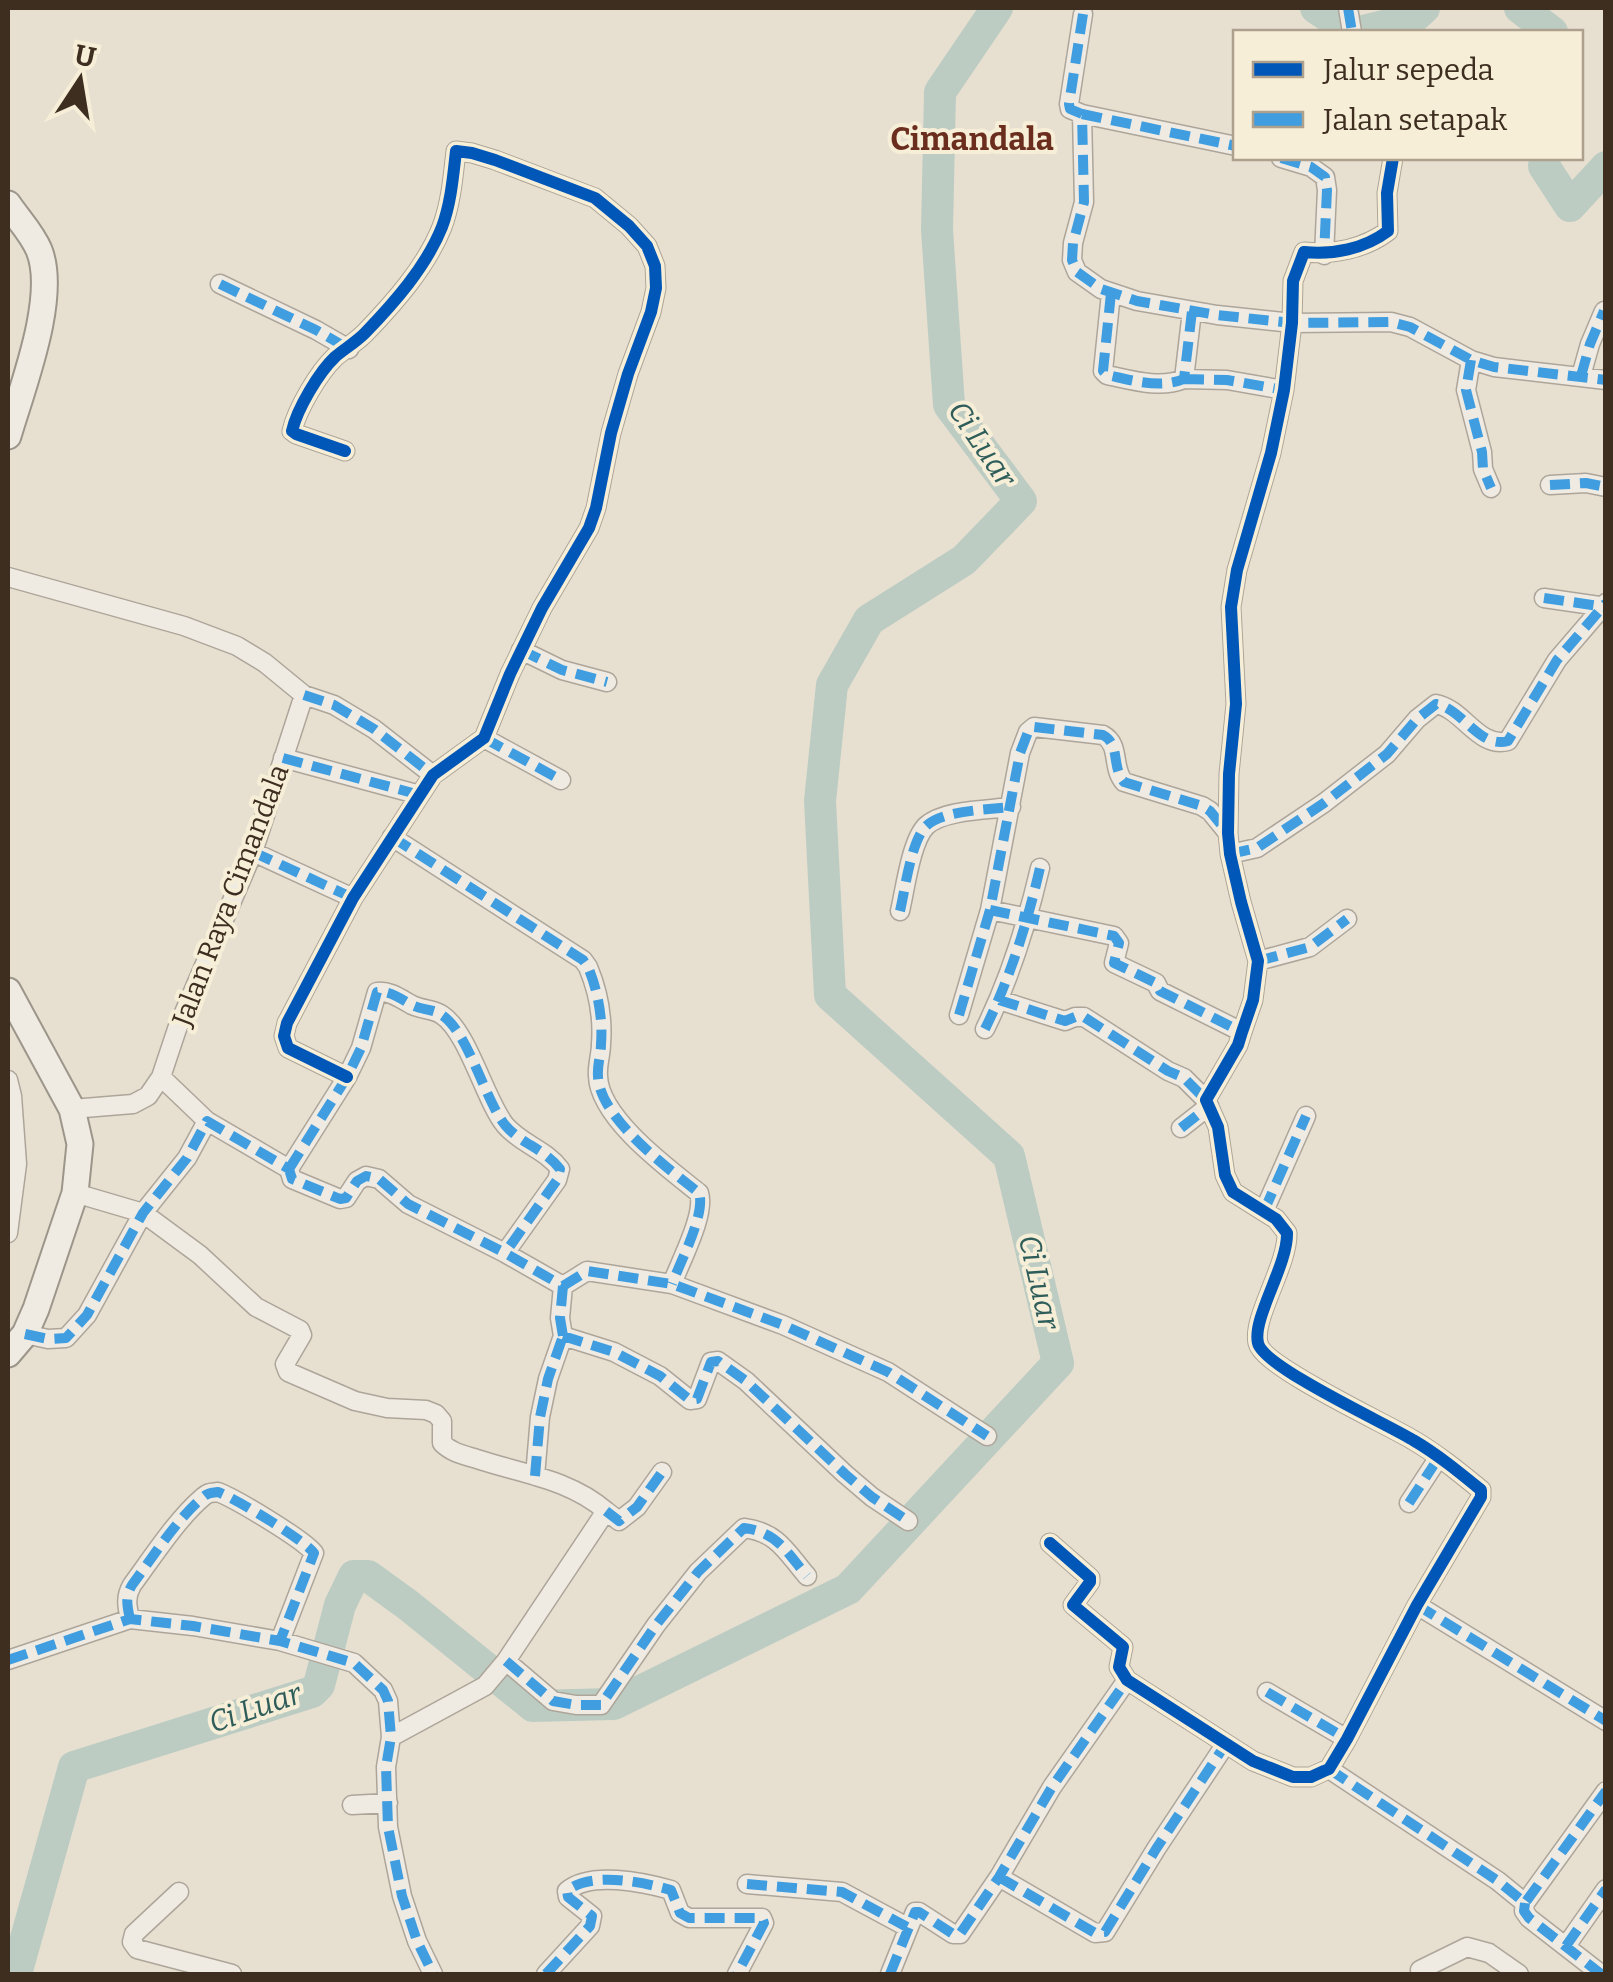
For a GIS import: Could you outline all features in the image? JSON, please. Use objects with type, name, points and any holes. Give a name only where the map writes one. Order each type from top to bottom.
[{"type":"street","points":[[1083,14],[1070,109],[1233,145]]},
{"type":"street","points":[[1082,114],[1084,202],[1072,244],[1072,260],[1077,272],[1110,293],[1192,311],[1292,323],[1391,322],[1410,327],[1470,360],[1494,367],[1606,380]]},
{"type":"street","points":[[344,451],[296,434],[293,425],[323,372],[336,356],[367,332],[408,284],[429,251],[442,228],[450,201],[456,151],[494,160],[595,198],[630,226],[647,246],[655,266],[652,312],[628,374],[589,528],[542,608],[484,738],[434,775],[392,836],[353,898],[284,1036],[288,1048],[346,1077]]},
{"type":"street","points":[[1288,160],[1311,167],[1325,177],[1324,255]]},
{"type":"street","points":[[1181,1128],[1208,1103],[1242,1032],[1258,961],[1228,834],[1236,704],[1232,596],[1284,390],[1293,281],[1301,254],[1324,255],[1376,240],[1388,230],[1386,193],[1394,160]]},
{"type":"street","points":[[8,204],[40,251],[44,270],[42,317],[13,399],[8,436]]},
{"type":"street","points":[[220,284],[349,348]]},
{"type":"street","points":[[1110,293],[1104,374],[1158,384],[1184,379],[1227,380],[1284,390]]},
{"type":"street","points":[[1184,379],[1192,311]]},
{"type":"street","points":[[1581,376],[1604,311]]},
{"type":"street","points":[[1470,360],[1466,390],[1490,488]]},
{"type":"street","points":[[1550,485],[1606,486]]},
{"type":"street","points":[[8,576],[184,626],[237,646],[265,662],[304,695],[334,705],[374,730],[434,775]]},
{"type":"street","points":[[1544,598],[1605,606]]},
{"type":"street","points":[[1230,854],[1257,848],[1324,803],[1387,754],[1417,719],[1436,704],[1482,736],[1502,744],[1508,741],[1557,660],[1605,606]]},
{"type":"street","points":[[521,650],[562,670],[608,682]]},
{"type":"street","name":"Jalan Raya Cimandala","points":[[161,1077],[252,852],[304,695]]},
{"type":"street","points":[[959,1015],[990,910],[1020,753],[1034,727],[1103,735],[1114,746],[1118,774],[1124,782],[1202,806],[1228,834]]},
{"type":"street","points":[[484,738],[561,780]]},
{"type":"street","points":[[282,758],[420,795]]},
{"type":"street","points":[[900,910],[916,845],[926,826],[948,815],[1011,808]]},
{"type":"street","points":[[392,836],[588,967],[602,1020],[600,1089],[654,1158],[702,1200],[672,1284]]},
{"type":"street","points":[[252,852],[353,898]]},
{"type":"street","points":[[985,1029],[1028,918],[1040,868]]},
{"type":"street","points":[[990,910],[1114,936],[1119,942],[1114,963],[1242,1032]]},
{"type":"street","points":[[1258,961],[1310,947],[1347,919]]},
{"type":"street","points":[[8,991],[72,1110],[80,1144],[75,1193],[36,1309],[25,1334],[8,1354]]},
{"type":"street","points":[[289,1169],[361,1048],[377,992],[386,991],[420,1010],[444,1016],[466,1049],[501,1120],[523,1141],[548,1154],[560,1169],[558,1180],[504,1253]]},
{"type":"street","points":[[999,1000],[1065,1020],[1084,1017],[1184,1078],[1208,1103],[1218,1127],[1225,1175],[1232,1192],[1282,1224],[1287,1233],[1287,1244],[1259,1326],[1260,1350],[1305,1380],[1440,1456],[1481,1490],[1481,1497],[1417,1606],[1347,1739],[1328,1769],[1311,1777],[1293,1776],[1253,1761],[1127,1680],[1119,1667],[1123,1647],[1072,1604],[1090,1578],[1050,1542]]},
{"type":"street","points":[[72,1110],[133,1104],[148,1096],[161,1077],[207,1121],[289,1169],[292,1179],[340,1199],[346,1198],[357,1181],[366,1176],[379,1178],[408,1204],[563,1286]]},
{"type":"street","points":[[8,1080],[17,1164],[8,1233]]},
{"type":"street","points":[[1264,1211],[1306,1116]]},
{"type":"street","points":[[25,1334],[48,1340],[66,1338],[87,1315],[144,1212],[187,1158],[207,1121]]},
{"type":"street","points":[[75,1193],[144,1212],[200,1255],[256,1307],[300,1330],[302,1334],[285,1364],[286,1370],[355,1401],[436,1414],[442,1422],[442,1442],[450,1451],[574,1489],[620,1521],[637,1507],[662,1472]]},
{"type":"street","points":[[563,1286],[588,1271],[672,1284],[783,1325],[888,1372],[988,1436]]},
{"type":"street","points":[[535,1476],[540,1417],[563,1336],[563,1286]]},
{"type":"street","points":[[563,1336],[614,1352],[660,1376],[690,1400],[698,1399],[711,1362],[718,1361],[746,1381],[872,1497],[908,1521]]},
{"type":"street","points":[[1409,1503],[1440,1456]]},
{"type":"street","points":[[130,1619],[127,1592],[166,1538],[203,1497],[218,1492],[314,1552],[280,1642]]},
{"type":"street","points":[[391,1737],[496,1673],[606,1511]]},
{"type":"street","points":[[496,1673],[554,1701],[602,1705],[698,1572],[744,1528],[780,1543],[807,1576]]},
{"type":"street","points":[[1417,1606],[1606,1721]]},
{"type":"street","points":[[8,1660],[130,1619],[280,1642],[354,1663],[383,1690],[388,1701],[388,1827],[402,1896],[433,1974]]},
{"type":"street","points":[[890,1974],[912,1914],[919,1912],[953,1934],[960,1934],[999,1877],[1052,1786],[1127,1680]]},
{"type":"street","points":[[1267,1692],[1347,1739]]},
{"type":"street","points":[[999,1877],[1095,1934],[1105,1932],[1226,1745]]},
{"type":"street","points":[[1328,1769],[1498,1881],[1525,1904]]},
{"type":"street","points":[[1602,1974],[1526,1915],[1525,1904],[1606,1792]]},
{"type":"street","points":[[352,1805],[388,1803]]},
{"type":"street","points":[[546,1974],[590,1926],[592,1916],[566,1891],[584,1880],[647,1884],[671,1890],[680,1914],[689,1918],[762,1918],[764,1924],[738,1974]]},
{"type":"street","points":[[747,1884],[842,1892],[908,1927]]},
{"type":"street","points":[[1566,1946],[1606,1889]]},
{"type":"street","points":[[179,1892],[134,1934],[132,1942],[138,1949],[232,1974]]},
{"type":"street","points":[[1420,1970],[1467,1947],[1488,1953],[1520,1974]]},
{"type":"waterway","name":"Ci Luar","points":[[16,1974],[74,1767],[312,1692],[319,1685],[340,1605],[354,1576],[368,1576],[408,1605],[533,1706],[614,1704],[848,1589],[1058,1363],[1009,1156],[830,995],[820,801],[832,685],[869,620],[964,560],[1021,501],[949,405],[937,230],[940,92],[997,8]]},
{"type":"waterway","name":"Ci Luar","points":[[1316,8],[1350,30]]},
{"type":"waterway","name":"Ci Luar","points":[[1367,30],[1412,19],[1424,8]]},
{"type":"waterway","name":"Ci Luar","points":[[1520,8],[1549,30]]},
{"type":"waterway","name":"Ci Luar","points":[[1545,160],[1544,166],[1570,206],[1606,167]]},
{"type":"marked path","points":[[1348,8],[1352,30]]},
{"type":"marked path","points":[[1083,14],[1069,104],[1070,109],[1082,114],[1084,202],[1072,260],[1077,272],[1101,289],[1137,301],[1217,315],[1292,323],[1391,322],[1410,327],[1471,360],[1494,367],[1606,380]]},
{"type":"marked path","points":[[1082,114],[1233,145]]},
{"type":"marked path","points":[[1288,160],[1311,167],[1325,177],[1324,255]]},
{"type":"marked path","points":[[220,284],[349,349]]},
{"type":"marked path","points":[[1111,293],[1103,371],[1107,375],[1155,383],[1184,379],[1192,311]]},
{"type":"marked path","points":[[1581,376],[1604,311]]},
{"type":"marked path","points":[[1471,360],[1466,390],[1483,469],[1491,488]]},
{"type":"marked path","points":[[1184,379],[1227,380],[1284,390]]},
{"type":"marked path","points":[[1550,485],[1586,483],[1606,487]]},
{"type":"marked path","points":[[1544,598],[1606,607]]},
{"type":"marked path","points":[[1230,854],[1257,848],[1324,803],[1387,754],[1417,719],[1436,704],[1455,713],[1488,739],[1508,741],[1557,660],[1606,603]]},
{"type":"marked path","points":[[521,650],[562,670],[607,682]]},
{"type":"marked path","points":[[304,695],[334,705],[374,729],[433,775]]},
{"type":"marked path","points":[[959,1015],[990,910],[1020,753],[1034,727],[1103,735],[1112,744],[1124,782],[1202,806],[1228,833]]},
{"type":"marked path","points":[[484,738],[561,780]]},
{"type":"marked path","points":[[283,758],[420,795]]},
{"type":"marked path","points":[[900,911],[912,854],[926,826],[954,814],[1011,807]]},
{"type":"marked path","points":[[392,837],[583,960],[588,967],[600,1015],[601,1092],[622,1125],[699,1193],[696,1225],[672,1284]]},
{"type":"marked path","points":[[253,852],[353,898]]},
{"type":"marked path","points":[[985,1029],[1017,950],[1040,868]]},
{"type":"marked path","points":[[990,910],[1114,936],[1119,943],[1114,963],[1242,1032]]},
{"type":"marked path","points":[[1258,961],[1310,947],[1347,919]]},
{"type":"marked path","points":[[289,1169],[347,1077],[361,1048],[377,992],[439,1013],[460,1036],[505,1125],[560,1169],[557,1180],[505,1253]]},
{"type":"marked path","points":[[999,1000],[1065,1021],[1084,1017],[1184,1078],[1206,1100]]},
{"type":"marked path","points":[[1181,1128],[1209,1106]]},
{"type":"marked path","points":[[1264,1211],[1306,1116]]},
{"type":"marked path","points":[[25,1334],[66,1338],[87,1315],[143,1213],[187,1158],[207,1121],[289,1169],[292,1179],[340,1199],[346,1198],[357,1181],[366,1176],[379,1179],[408,1204],[563,1286]]},
{"type":"marked path","points":[[563,1286],[587,1271],[672,1284],[783,1325],[888,1372],[987,1436]]},
{"type":"marked path","points":[[563,1286],[563,1336]]},
{"type":"marked path","points":[[563,1336],[614,1352],[660,1376],[690,1400],[697,1399],[711,1362],[718,1361],[746,1381],[872,1497],[908,1521]]},
{"type":"marked path","points":[[535,1476],[540,1417],[563,1336]]},
{"type":"marked path","points":[[1409,1503],[1439,1457]]},
{"type":"marked path","points":[[606,1511],[619,1521],[637,1507],[662,1472]]},
{"type":"marked path","points":[[130,1619],[127,1602],[132,1585],[184,1516],[205,1495],[218,1492],[269,1520],[314,1553],[280,1641]]},
{"type":"marked path","points":[[506,1661],[553,1701],[601,1705],[698,1572],[744,1528],[774,1539],[807,1576]]},
{"type":"marked path","points":[[1417,1605],[1606,1721]]},
{"type":"marked path","points":[[8,1660],[130,1619],[280,1641],[354,1663],[383,1690],[388,1701],[388,1827],[402,1896],[433,1974]]},
{"type":"marked path","points":[[890,1974],[915,1912],[953,1934],[960,1934],[1052,1787],[1127,1680]]},
{"type":"marked path","points":[[1267,1692],[1347,1739]]},
{"type":"marked path","points":[[999,1877],[1095,1933],[1105,1932],[1225,1745]]},
{"type":"marked path","points":[[1329,1769],[1525,1903],[1606,1791]]},
{"type":"marked path","points":[[546,1974],[590,1926],[592,1916],[568,1897],[567,1891],[589,1881],[603,1880],[671,1890],[680,1913],[689,1918],[762,1918],[764,1923],[737,1974]]},
{"type":"marked path","points":[[747,1884],[842,1892],[907,1927]]},
{"type":"marked path","points":[[1566,1946],[1606,1889]]},
{"type":"marked path","points":[[1525,1903],[1524,1911],[1529,1918],[1601,1974]]},
{"type":"cycle path","points":[[345,451],[296,434],[292,431],[295,422],[309,391],[329,364],[376,321],[427,256],[445,218],[456,151],[495,160],[595,198],[647,246],[655,266],[656,288],[611,433],[589,528],[542,608],[484,738],[433,775],[353,898],[287,1023],[284,1036],[288,1048],[347,1077]]},
{"type":"cycle path","points":[[1050,1543],[1090,1578],[1073,1605],[1123,1647],[1119,1667],[1127,1680],[1253,1761],[1293,1777],[1311,1777],[1329,1769],[1417,1605],[1481,1497],[1481,1490],[1431,1451],[1302,1380],[1265,1353],[1258,1343],[1260,1320],[1282,1260],[1287,1233],[1276,1219],[1233,1192],[1225,1175],[1218,1127],[1206,1100],[1238,1045],[1253,1000],[1258,961],[1241,902],[1228,833],[1236,704],[1231,607],[1284,390],[1293,281],[1304,252],[1348,249],[1388,231],[1387,193],[1393,160]]},
{"type":"district","name":"Cimandala","points":[[972,139]]}]
